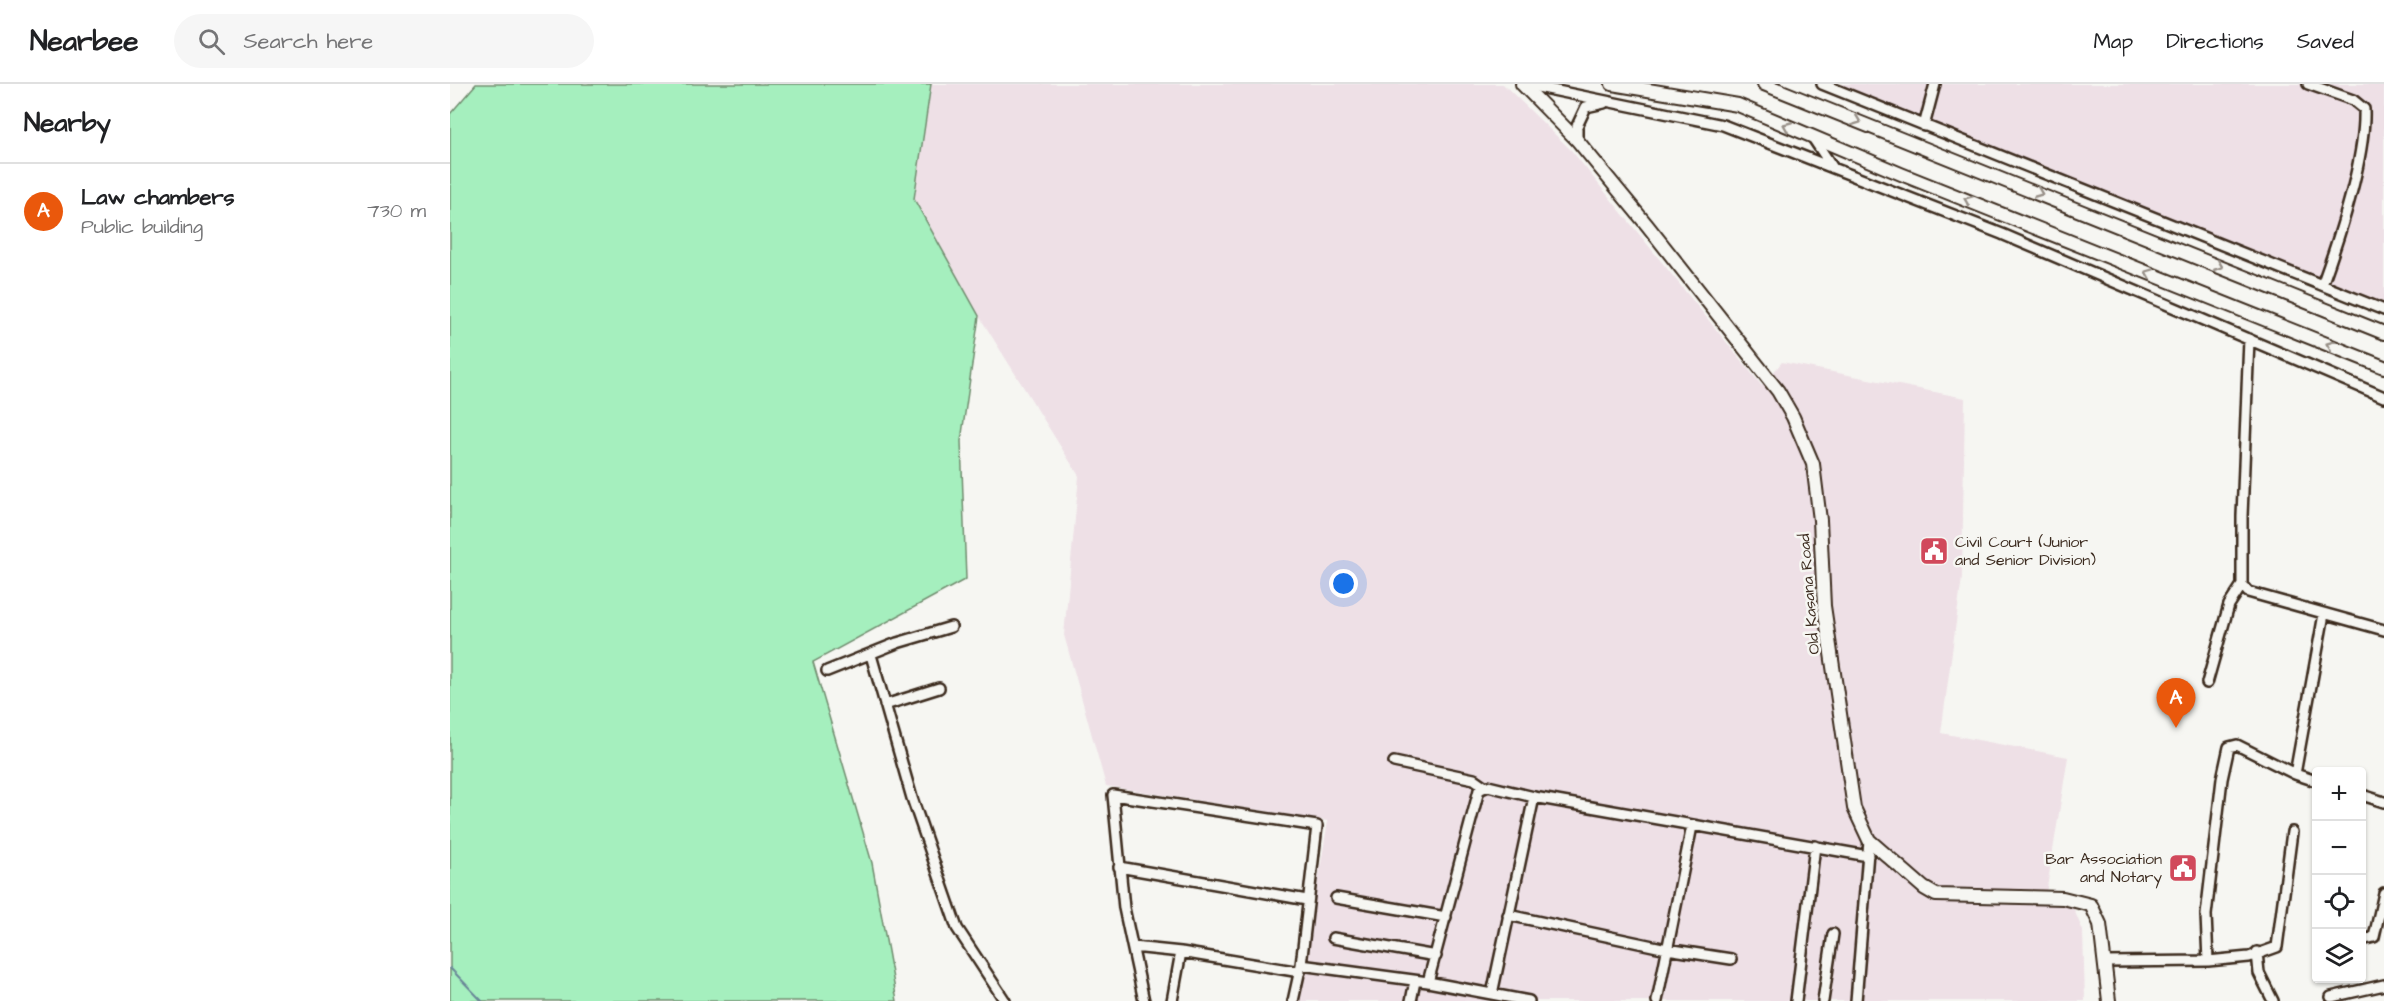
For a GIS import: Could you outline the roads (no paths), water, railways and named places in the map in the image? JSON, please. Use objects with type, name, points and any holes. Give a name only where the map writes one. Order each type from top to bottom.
[{"type":"main road","name":"Old Kasana Road","points":[[1523,84],[1531,95],[1577,140],[1778,391],[1809,452],[1820,520],[1824,606],[1845,761],[1854,808],[1869,840],[1924,888],[1936,895],[2063,898],[2091,905],[2100,924],[2109,1001]]},
{"type":"main road","points":[[1612,84],[1738,105],[2384,367]]},
{"type":"main road","points":[[1764,84],[2384,333]]},
{"type":"street","points":[[1523,84],[1555,87],[1723,124],[1993,230],[2384,397]]},
{"type":"street","points":[[1822,84],[2384,310]]},
{"type":"street","points":[[1924,126],[1935,84]]},
{"type":"street","points":[[2308,84],[2353,100],[2364,109],[2365,127],[2342,231],[2322,285]]},
{"type":"street","points":[[1577,140],[1576,126],[1586,107],[1615,102]]},
{"type":"street","points":[[1813,137],[1833,168]]},
{"type":"street","points":[[2207,683],[2229,605],[2242,585],[2242,516],[2249,339]]},
{"type":"street","points":[[2242,585],[2248,592],[2384,630]]},
{"type":"street","points":[[2295,774],[2324,614]]},
{"type":"street","points":[[827,671],[897,643],[951,627]]},
{"type":"street","points":[[871,655],[912,798],[957,928],[1005,1001]]},
{"type":"street","points":[[885,705],[939,688]]},
{"type":"street","points":[[2208,961],[2206,915],[2222,779],[2229,747],[2237,745],[2295,774],[2312,780]]},
{"type":"street","points":[[1394,762],[1474,778],[1484,786],[1534,796],[1868,856]]},
{"type":"street","points":[[1428,982],[1478,794],[1484,786]]},
{"type":"street","points":[[1144,1001],[1124,908],[1113,795],[1317,826],[1300,969],[1293,1001]]},
{"type":"street","points":[[1492,994],[1534,796]]},
{"type":"street","points":[[2366,797],[2384,802]]},
{"type":"street","points":[[1657,1001],[1692,826]]},
{"type":"street","points":[[2105,962],[2208,961],[2248,957],[2279,944],[2281,905],[2292,832]]},
{"type":"street","points":[[1856,1001],[1869,840]]},
{"type":"street","points":[[1796,1001],[1815,846]]},
{"type":"street","points":[[1119,867],[1307,900]]},
{"type":"street","points":[[2366,939],[2374,937],[2384,893]]},
{"type":"street","points":[[1336,898],[1446,917]]},
{"type":"street","points":[[1509,915],[1667,949],[1731,959]]},
{"type":"street","points":[[1823,1001],[1833,934]]},
{"type":"street","points":[[1333,938],[1436,956]]},
{"type":"street","points":[[1132,947],[1300,969],[1428,982],[1529,1001]]},
{"type":"street","points":[[1172,1001],[1181,952]]},
{"type":"street","points":[[2257,952],[2259,973],[2273,1001]]},
{"type":"street","points":[[1411,1001],[1415,981]]},
{"type":"street","points":[[2331,997],[2384,985]]},
{"type":"waterway","points":[[450,968],[482,1001]]},
{"type":"place","name":"Civil Court (Junior and Senior Division)","points":[[1934,551]]},
{"type":"place","name":"Law chambers","points":[[2176,728]]},
{"type":"place","name":"Bar Association and Notary","points":[[2183,868]]}]
